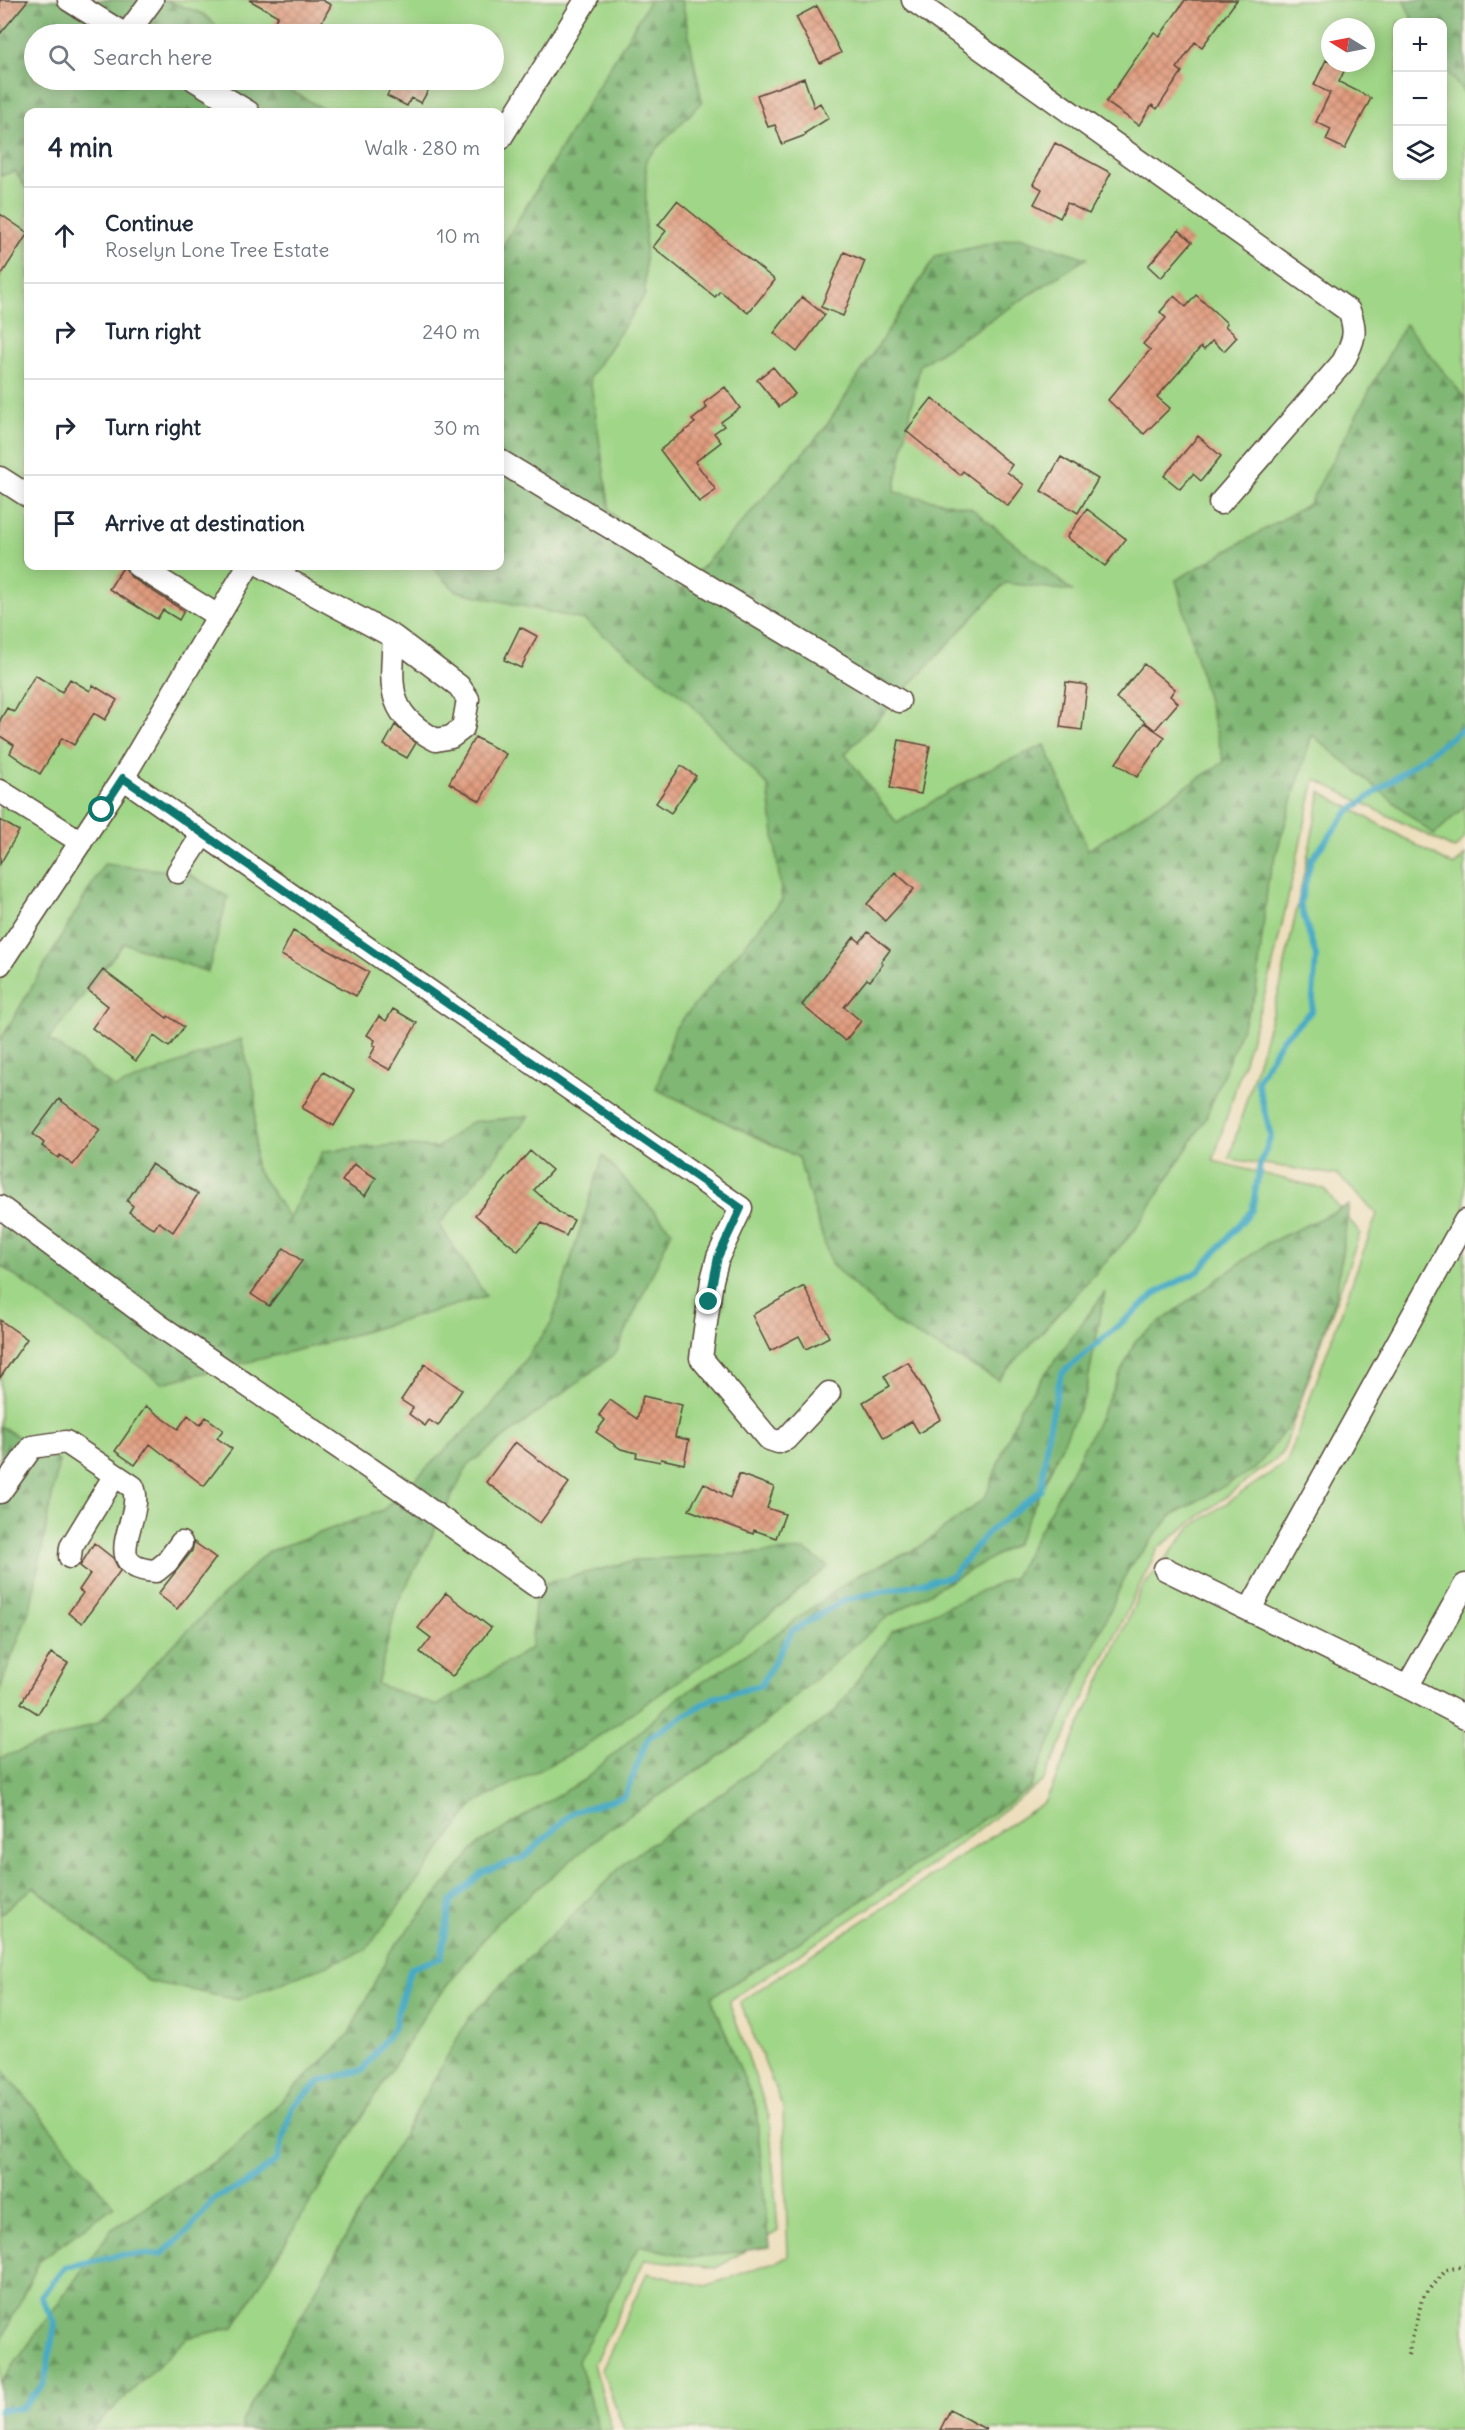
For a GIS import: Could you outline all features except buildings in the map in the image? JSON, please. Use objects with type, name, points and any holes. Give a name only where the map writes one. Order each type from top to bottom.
[{"type":"street","points":[[69,0],[109,24]]},
{"type":"street","points":[[133,24],[152,0]]},
{"type":"street","points":[[504,133],[586,0]]},
{"type":"street","points":[[913,0],[1349,311],[1355,325],[1353,342],[1342,362],[1220,503]]},
{"type":"street","points":[[212,90],[241,108]]},
{"type":"street","points":[[504,463],[899,701]]},
{"type":"street","points":[[0,478],[24,493]]},
{"type":"street","points":[[144,570],[218,616]]},
{"type":"street","points":[[0,964],[123,778],[246,570]]},
{"type":"street","points":[[269,570],[394,637]]},
{"type":"street","points":[[123,778],[741,1208],[718,1257],[712,1280],[701,1358],[769,1439],[778,1442],[786,1439],[829,1392]]},
{"type":"street","points":[[0,791],[81,842]]},
{"type":"street","points":[[178,872],[204,834]]},
{"type":"street","points":[[0,1207],[160,1326],[400,1489],[535,1585]]},
{"type":"street","points":[[1250,1609],[1465,1221]]},
{"type":"street","points":[[0,1492],[32,1448],[66,1442],[133,1487],[135,1493],[126,1546],[127,1557],[132,1566],[142,1570],[156,1571],[167,1562],[181,1543]]},
{"type":"street","points":[[70,1557],[71,1547],[116,1475]]},
{"type":"street","points":[[1165,1569],[1465,1717]]},
{"type":"street","points":[[1407,1687],[1465,1585]]},
{"type":"path","points":[[1408,2355],[1422,2299],[1446,2270],[1465,2266]]},
{"type":"green space","points":[[0,0],[1465,0],[1465,837],[1455,849],[1315,779],[1270,977],[1213,1161],[1324,1189],[1360,1233],[1282,1454],[1158,1548],[1043,1781],[912,1879],[729,2001],[769,2117],[778,2231],[716,2268],[645,2259],[594,2364],[612,2430],[0,2430]]},
{"type":"green space","points":[[0,0],[165,0],[203,14],[214,24],[24,24],[24,90],[290,90],[322,108],[24,108],[24,185],[15,171],[0,176]]},
{"type":"green space","points":[[650,0],[682,0],[702,102],[646,159],[645,295],[590,377],[610,511],[681,591],[825,428],[936,256],[1019,237],[1087,258],[920,365],[894,492],[971,508],[1072,591],[1005,583],[845,754],[897,823],[982,772],[1045,745],[1088,850],[1224,762],[1176,580],[1309,504],[1405,324],[1465,398],[1465,806],[1434,835],[1312,735],[1268,881],[1256,993],[1205,1120],[1135,1230],[998,1380],[896,1324],[831,1264],[798,1157],[656,1089],[675,1028],[782,900],[768,786],[687,700],[584,620],[456,591],[435,570],[504,570],[504,243]]},
{"type":"green space","points":[[1403,0],[1465,0],[1465,94],[1447,71],[1447,18],[1412,18]]},
{"type":"green space","points":[[1321,792],[1454,866],[1465,855],[1465,2430],[624,2430],[602,2370],[647,2273],[706,2286],[788,2257],[783,2108],[740,2002],[1046,1801],[1142,1588],[1191,1527],[1287,1462],[1377,1214],[1338,1175],[1229,1159],[1281,984]]},
{"type":"green space","points":[[104,864],[187,873],[228,897],[208,972],[124,943],[49,1039],[115,1088],[241,1039],[255,1092],[255,1167],[289,1218],[323,1151],[396,1145],[437,1148],[471,1122],[529,1116],[439,1225],[486,1296],[322,1344],[162,1383],[0,1265],[0,1041]]},
{"type":"green space","points":[[603,1156],[672,1231],[616,1353],[468,1465],[397,1604],[377,1684],[437,1706],[531,1648],[537,1585],[638,1560],[805,1550],[828,1567],[738,1640],[580,1749],[475,1803],[366,1950],[238,2000],[148,1981],[34,1887],[0,1914],[0,1758],[98,1723],[267,1552],[383,1510],[493,1404],[551,1324]]},
{"type":"green space","points":[[1349,1205],[1336,1295],[1294,1419],[1255,1469],[1172,1515],[1129,1568],[1030,1788],[792,1947],[711,1997],[756,2108],[769,2247],[692,2258],[639,2245],[578,2361],[599,2430],[242,2430],[242,2421],[470,2016],[627,1861],[836,1711],[892,1631],[1014,1577],[1095,1427],[1136,1340],[1266,1244]]},
{"type":"green space","points":[[1105,1292],[1085,1396],[1016,1544],[887,1617],[748,1737],[610,1828],[499,1920],[427,2011],[234,2327],[187,2338],[91,2430],[0,2430],[0,2384],[111,2230],[229,2152],[347,2037],[390,1952],[477,1845],[584,1780],[679,1697],[765,1642],[856,1576],[918,1548],[985,1498],[1020,1408]]},
{"type":"green space","points":[[0,1426],[59,1461],[31,1605],[0,1689]]},
{"type":"green space","points":[[0,2066],[114,2206],[40,2260],[0,2343]]},
{"type":"waterway","points":[[0,2410],[22,2408],[44,2384],[55,2324],[41,2297],[65,2267],[119,2255],[162,2254],[191,2228],[215,2198],[244,2185],[277,2160],[292,2107],[321,2081],[363,2070],[395,2026],[411,1968],[441,1958],[451,1901],[483,1872],[523,1858],[573,1812],[625,1796],[648,1738],[713,1698],[761,1685],[792,1631],[844,1600],[952,1576],[987,1533],[1041,1490],[1047,1439],[1061,1374],[1158,1292],[1199,1271],[1252,1210],[1260,1165],[1271,1136],[1257,1081],[1282,1039],[1312,1011],[1316,956],[1300,904],[1311,860],[1347,813],[1465,727]]},
{"type":"route","points":[[102,810],[123,778],[741,1208],[718,1257],[709,1302]]}]
